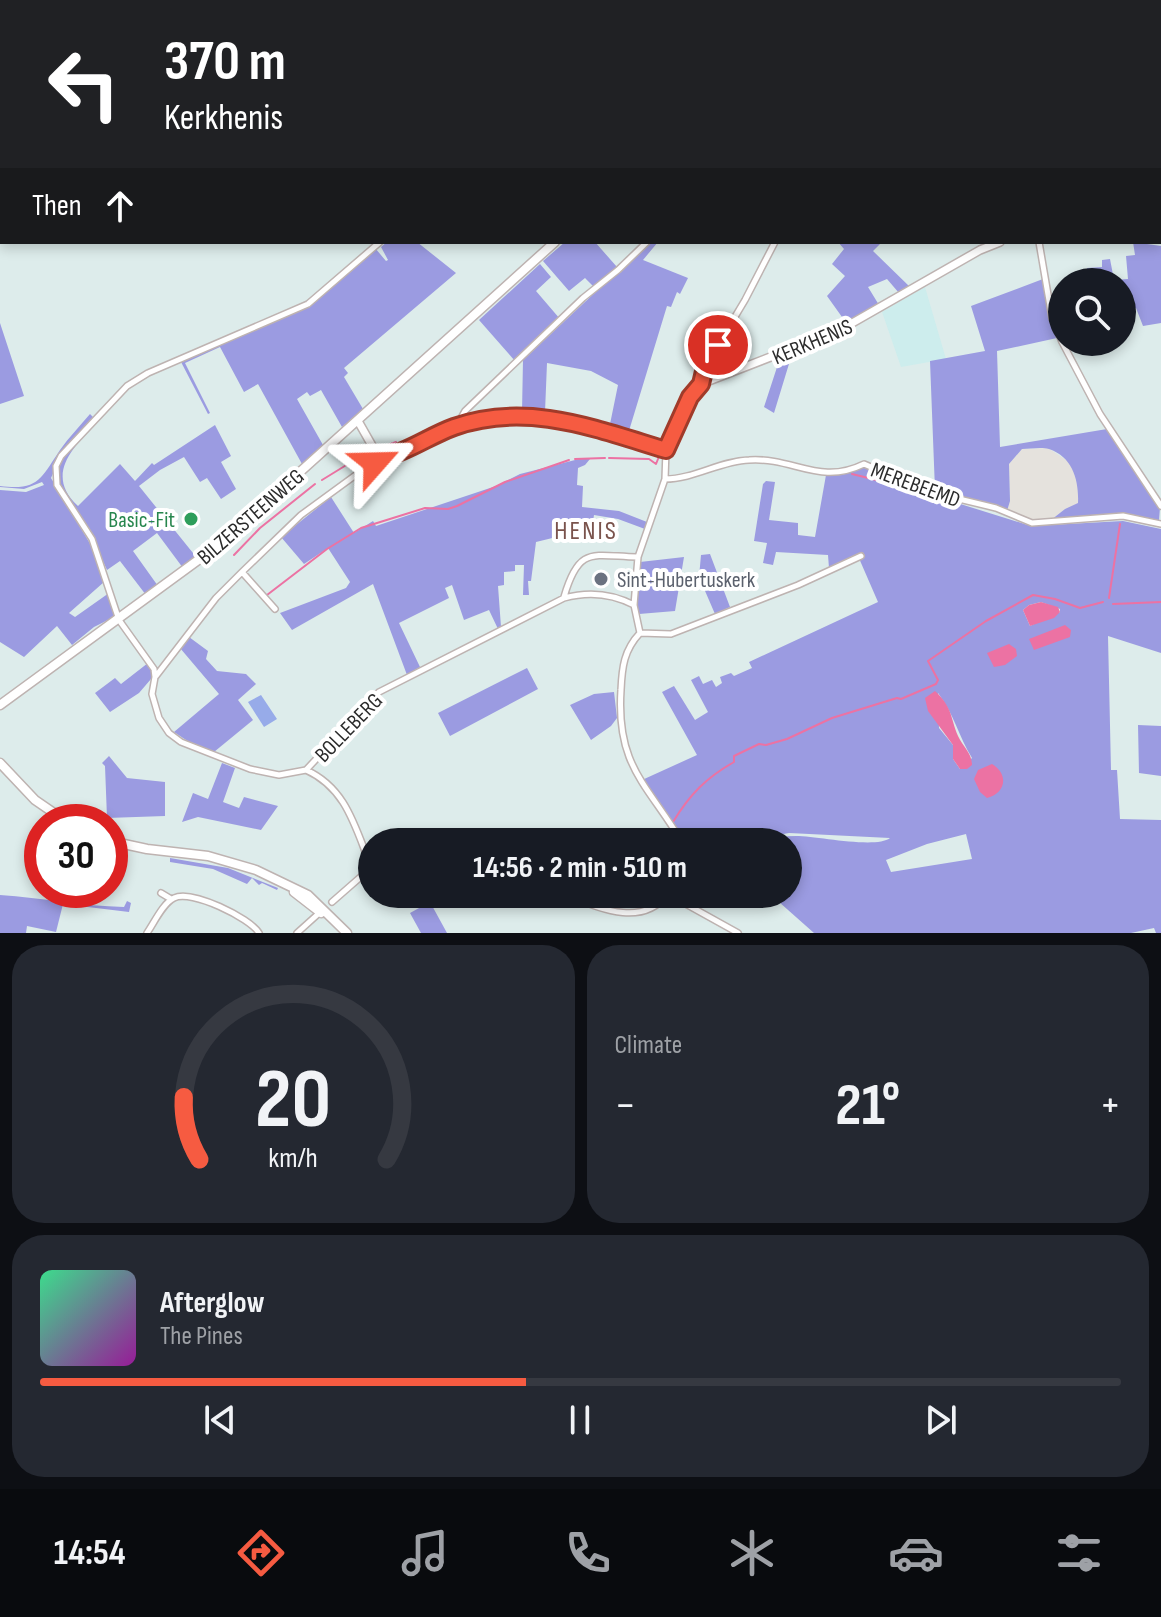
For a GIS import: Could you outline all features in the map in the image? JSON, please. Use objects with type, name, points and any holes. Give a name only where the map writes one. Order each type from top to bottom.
[{"type":"main road","name":"BILZERSTEENWEG","points":[[0,705],[220,544],[553,244]]},
{"type":"main road","points":[[0,763],[41,804]]},
{"type":"main road","points":[[128,844],[226,860],[285,884],[314,900],[338,925]]},
{"type":"main road","points":[[285,884],[347,933]]},
{"type":"street","points":[[155,677],[154,669],[119,620],[92,539],[56,478],[56,466],[61,456],[127,386],[162,367],[308,304],[378,244]]},
{"type":"street","points":[[456,427],[465,411],[583,298],[645,244]]},
{"type":"street","points":[[672,828],[639,781],[623,741],[620,706],[624,657],[640,633],[634,605],[638,557],[665,479],[666,450],[690,397],[701,384],[705,367],[774,244]]},
{"type":"street","points":[[1039,244],[1048,295]]},
{"type":"street","name":"KERKHENIS","points":[[701,384],[840,330],[977,247]]},
{"type":"street","points":[[1069,356],[1100,414],[1161,506]]},
{"type":"street","points":[[155,677],[216,598],[242,572],[301,515],[379,458],[456,427],[505,416],[543,416],[666,450]]},
{"type":"street","points":[[358,421],[379,458]]},
{"type":"street","name":"MEREBEEMD","points":[[665,479],[693,475],[746,460],[769,460],[837,474],[864,464],[926,491],[996,508],[1032,523],[1123,516],[1161,523]]},
{"type":"street","points":[[564,598],[575,570],[586,557],[595,554],[638,557]]},
{"type":"street","points":[[640,633],[671,634],[798,585],[861,556]]},
{"type":"street","points":[[242,572],[275,609]]},
{"type":"street","points":[[564,598],[576,594],[602,594],[634,605]]},
{"type":"street","name":"BOLLEBERG","points":[[155,677],[153,700],[169,733],[194,749],[250,769],[279,775],[306,770],[379,692],[564,598]]},
{"type":"street","points":[[306,770],[315,774],[348,805],[358,832]]},
{"type":"street","points":[[332,902],[358,879]]},
{"type":"street","points":[[161,893],[171,899]]},
{"type":"street","points":[[147,933],[171,899],[180,896],[204,900],[250,922],[259,933]]},
{"type":"street","points":[[606,908],[630,913],[652,908]]},
{"type":"street","points":[[693,908],[738,933]]},
{"type":"street","points":[[297,933],[317,915]]},
{"type":"shaded area","points":[[385,244],[420,244],[456,273],[344,368],[348,373],[344,377],[363,409],[342,427],[321,390],[310,396],[307,392],[297,399],[323,445],[302,464],[258,384],[244,392],[220,347],[185,363],[208,414],[180,360],[310,305],[375,248],[388,260],[381,247]]},
{"type":"shaded area","points":[[563,244],[597,244],[617,267],[595,288],[585,278],[569,291],[543,261]]},
{"type":"shaded area","points":[[647,244],[656,244],[643,260],[688,278],[680,294],[677,292],[671,307],[667,306],[628,434],[609,429],[618,385],[591,371],[547,363],[545,412],[522,412],[523,360]]},
{"type":"shaded area","points":[[840,244],[880,244],[873,251],[910,287],[899,293],[887,279],[868,287],[879,305],[847,324],[827,296],[845,276],[832,264],[844,249]]},
{"type":"shaded area","points":[[1133,244],[1161,246],[1161,323],[1143,326],[1136,308],[1136,268],[1127,268],[1126,256],[1135,255]]},
{"type":"shaded area","points":[[1110,259],[1112,268],[1087,268],[1102,267],[1102,260]]},
{"type":"shaded area","points":[[540,264],[551,277],[536,291],[560,319],[515,361],[479,320]]},
{"type":"shaded area","points":[[1043,279],[1048,300],[1048,340],[997,351],[1000,447],[1107,429],[1160,507],[1159,521],[1121,514],[1051,520],[1078,503],[1078,495],[1076,478],[1069,464],[1046,448],[1022,449],[1009,464],[1010,501],[1007,511],[935,490],[930,361],[985,351],[971,306]]},
{"type":"shaded area","points":[[925,287],[946,359],[901,367],[882,312]]},
{"type":"shaded area","points":[[0,323],[24,396],[0,404]]},
{"type":"shaded area","points":[[726,338],[741,347],[747,363],[725,370],[724,365],[713,358]]},
{"type":"shaded area","points":[[792,354],[774,413],[764,407],[780,358]]},
{"type":"shaded area","points":[[90,414],[93,417],[64,449],[51,478],[95,552],[104,582],[69,613],[75,617],[109,593],[116,616],[94,627],[72,645],[57,626],[24,657],[0,642],[0,490],[26,492],[44,485],[42,482],[24,489],[0,486],[23,486],[38,480]]},
{"type":"shaded area","points":[[95,424],[71,453],[63,473],[68,495],[78,506],[120,464],[135,481],[152,463],[154,465],[215,425],[231,456],[221,462],[236,489],[221,499],[207,478],[200,482],[184,457],[139,486],[197,558],[183,568],[157,533],[133,551],[158,586],[146,595],[120,561],[107,570],[88,529],[60,488],[57,471],[60,461]]},
{"type":"shaded area","points":[[1048,448],[1071,463],[1079,488],[1079,504],[1065,509],[1051,520],[1031,522],[1007,511],[1010,501],[1009,464],[1022,449]]},
{"type":"shaded area","points":[[590,459],[578,468],[577,485],[583,486],[582,507],[619,511],[647,522],[645,529],[618,519],[594,515],[591,533],[581,531],[536,542],[531,581],[528,581],[529,595],[523,595],[524,565],[515,565],[515,571],[504,572],[504,585],[498,586],[501,627],[498,629],[489,610],[464,620],[452,585],[445,588],[449,598],[399,623],[420,667],[407,675],[373,584],[292,630],[280,613],[346,588],[350,582],[328,548],[304,564],[281,537],[331,497],[354,533],[373,521],[376,526],[496,486],[520,474]]},
{"type":"shaded area","points":[[864,467],[925,493],[1031,526],[1123,521],[1161,529],[1161,653],[1108,636],[1111,770],[1117,770],[1120,819],[1161,820],[1161,933],[1156,933],[1154,928],[1131,933],[814,933],[786,908],[802,908],[802,837],[860,842],[890,838],[802,834],[802,828],[675,828],[642,780],[697,755],[662,692],[674,686],[695,720],[708,712],[691,680],[699,676],[703,684],[712,680],[716,687],[722,683],[720,677],[731,673],[734,676],[752,668],[749,662],[878,602],[858,556],[829,568],[828,555],[776,552],[773,565],[763,563],[767,543],[754,541],[763,484],[766,481],[775,482],[769,520],[798,523],[798,535],[815,537],[826,475],[842,475]],"holes":[[[1041,602],[1060,609],[1060,612],[1030,626],[1023,610]],[[938,693],[972,758],[960,769],[953,759],[953,745],[939,728]],[[966,834],[972,859],[891,872],[886,860],[927,844]]]},
{"type":"shaded area","points":[[710,554],[730,607],[715,614],[699,577],[701,555]]},
{"type":"shaded area","points":[[684,557],[675,611],[639,614],[636,598],[640,562]]},
{"type":"shaded area","points":[[1041,602],[1058,607],[1060,612],[1054,618],[1030,626],[1023,610]]},
{"type":"shaded area","points":[[1065,625],[1071,630],[1070,637],[1034,650],[1029,639]]},
{"type":"shaded area","points":[[189,637],[208,651],[206,659],[217,671],[246,674],[256,684],[238,700],[253,720],[214,752],[195,746],[174,732],[219,694],[180,648]]},
{"type":"shaded area","points":[[1009,644],[1016,649],[1017,656],[1005,665],[994,667],[987,653]]},
{"type":"shaded area","points":[[148,663],[151,679],[139,693],[110,712],[95,693],[115,678],[121,684]]},
{"type":"shaded area","points":[[527,668],[538,689],[450,736],[438,713]]},
{"type":"shaded area","points":[[935,691],[948,708],[958,736],[971,757],[972,765],[967,769],[960,769],[953,759],[953,745],[928,711],[925,698]]},
{"type":"shaded area","points":[[614,692],[617,718],[591,740],[570,705],[594,694]]},
{"type":"shaded area","points":[[261,695],[277,719],[264,727],[248,702]]},
{"type":"shaded area","points":[[1138,725],[1161,726],[1161,776],[1139,773]]},
{"type":"shaded area","points":[[109,756],[127,778],[165,782],[165,816],[128,817],[128,804],[106,804],[105,766],[102,763]]},
{"type":"shaded area","points":[[222,763],[235,768],[223,802],[239,808],[244,797],[278,806],[261,830],[198,817],[182,822],[193,793],[208,799]]},
{"type":"shaded area","points":[[992,764],[1001,773],[1003,783],[998,792],[987,798],[974,779],[978,770]]},
{"type":"shaded area","points":[[170,858],[228,868],[278,888],[262,883],[259,885],[252,878],[247,884],[213,869],[170,862]]},
{"type":"shaded area","points":[[0,895],[24,897],[24,908],[62,908],[56,932],[27,926],[26,933],[0,933]]},
{"type":"shaded area","points":[[128,902],[131,903],[129,912],[96,908],[128,908]]},
{"type":"shaded area","points":[[419,908],[433,908],[447,933],[421,933],[410,913]]},
{"type":"waterway","points":[[422,432],[456,419]]},
{"type":"waterway","points":[[378,449],[396,442]]},
{"type":"waterway","points":[[357,458],[371,452]]},
{"type":"waterway","points":[[609,458],[649,459],[656,464],[660,454]]},
{"type":"waterway","points":[[575,459],[605,458]]},
{"type":"waterway","points":[[267,595],[327,549],[361,528],[425,508],[448,509],[505,482],[569,460]]},
{"type":"waterway","points":[[322,480],[348,464]]},
{"type":"waterway","points":[[852,474],[917,490]]},
{"type":"waterway","points":[[234,555],[260,528],[315,484]]},
{"type":"waterway","points":[[1109,598],[1120,524]]},
{"type":"waterway","points":[[673,822],[692,795],[734,762],[734,756],[759,744],[787,739],[832,718],[901,699],[936,684],[938,680],[928,661],[986,621],[1033,595],[1080,608],[1103,602]]},
{"type":"waterway","points":[[1113,604],[1161,602]]},
{"type":"place","name":"Basic-Fit","points":[[191,519]]},
{"type":"place","name":"Sint-Hubertuskerk","points":[[601,579]]},
{"type":"district","name":"HENIS","points":[[586,530]]},
{"type":"route","points":[[375,463],[379,458],[456,427],[524,415],[562,420],[666,450],[718,345]]}]
